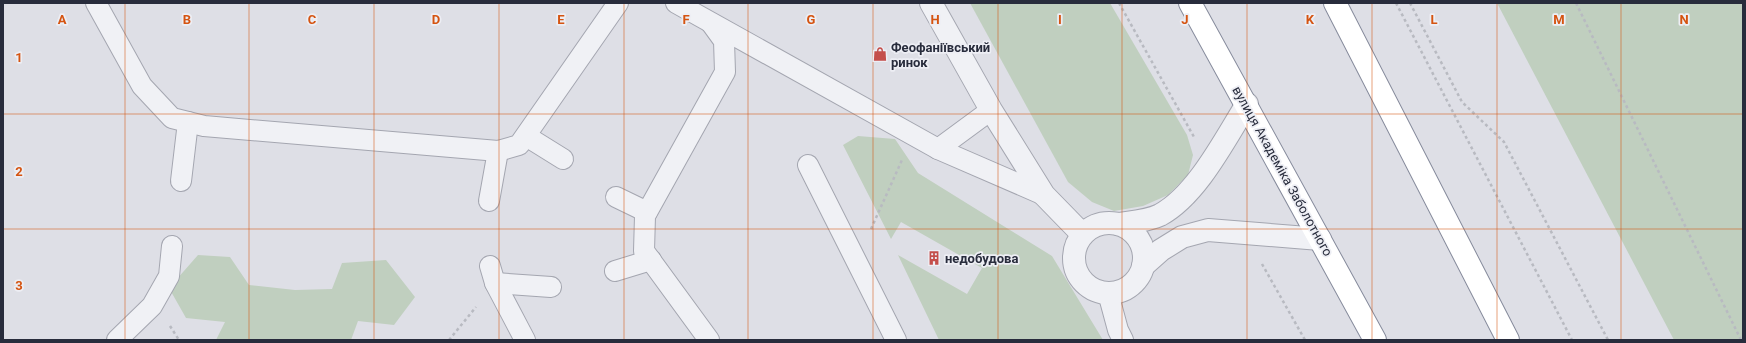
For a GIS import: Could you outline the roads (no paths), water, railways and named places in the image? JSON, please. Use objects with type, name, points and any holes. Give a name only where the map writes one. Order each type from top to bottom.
[{"type":"highway","name":"вулиця Академіка Заболотного","points":[[1190,3],[1247,104],[1375,340]]},
{"type":"highway","points":[[1335,3],[1508,340]]},
{"type":"street","points":[[931,3],[991,110],[1044,195],[1082,234]]},
{"type":"street","points":[[1118,224],[1160,215],[1179,200],[1202,175],[1247,104]]},
{"type":"street","points":[[1101,223],[1118,224],[1124,225],[1134,232],[1141,242],[1144,253],[1143,266],[1139,276],[1131,285],[1120,291],[1108,293],[1096,291],[1086,285],[1079,277],[1074,266],[1073,255],[1076,244],[1082,234],[1091,227],[1101,223]]},
{"type":"street","points":[[1143,266],[1161,250],[1182,237],[1208,230],[1320,240]]},
{"type":"lane","points":[[96,3],[142,86],[172,118],[204,126],[498,150],[519,146],[618,3]]},
{"type":"lane","points":[[676,3],[938,149],[1044,195]]},
{"type":"lane","points":[[709,21],[724,41],[725,72],[645,216],[644,251],[709,340]]},
{"type":"lane","points":[[938,149],[991,110]]},
{"type":"lane","points":[[181,181],[188,122]]},
{"type":"lane","points":[[526,136],[563,159]]},
{"type":"lane","points":[[489,201],[498,150]]},
{"type":"lane","points":[[808,165],[896,340]]},
{"type":"lane","points":[[616,196],[647,212]]},
{"type":"lane","points":[[117,340],[152,306],[169,276],[172,246]]},
{"type":"lane","points":[[614,271],[650,260]]},
{"type":"lane","points":[[525,340],[492,274],[551,287]]},
{"type":"lane","points":[[1108,293],[1118,330],[1123,340]]},
{"type":"place","name":"Феофаніївський ринок","points":[[880,54]]},
{"type":"place","name":"недобудова","points":[[934,258]]}]
